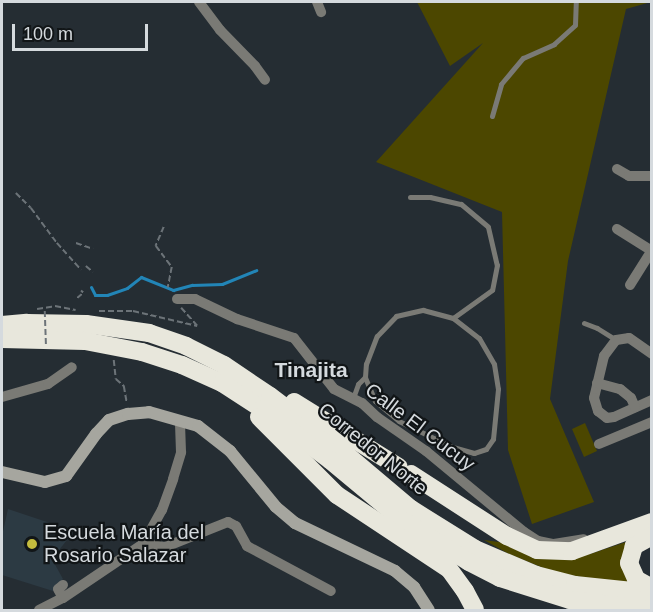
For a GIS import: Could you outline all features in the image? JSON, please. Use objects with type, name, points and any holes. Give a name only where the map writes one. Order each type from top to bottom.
[{"type":"highway","name":"Corredor Norte","points":[[2,325],[27,322],[86,324],[149,333],[186,346],[402,520],[469,562],[500,578],[570,600],[650,610]]},
{"type":"highway","name":"Corredor Norte","points":[[2,339],[29,338],[96,343],[142,352],[182,365],[223,374],[308,424],[411,509],[476,549],[536,575],[575,585],[651,593]]},
{"type":"highway","points":[[223,374],[294,402],[507,536],[537,550],[572,551],[651,522]]},
{"type":"highway","points":[[223,374],[338,495],[449,569],[475,610]]},
{"type":"highway","points":[[651,536],[634,546],[628,563],[636,579],[651,588]]},
{"type":"highway","points":[[564,610],[650,610]]},
{"type":"main road","points":[[2,472],[45,482],[66,476],[109,420],[134,413],[149,412],[198,426],[230,451],[276,507],[295,523],[395,571],[414,587],[429,610]]},
{"type":"street","points":[[199,2],[220,30],[255,66],[265,80]]},
{"type":"street","points":[[617,169],[630,176],[651,176]]},
{"type":"street","points":[[617,229],[651,250],[630,285]]},
{"type":"street","name":"Calle El Cucuy","points":[[177,298],[195,299],[237,319],[294,338],[334,388],[353,398],[426,451],[538,541],[554,544],[601,535],[651,516]]},
{"type":"street","points":[[651,354],[629,338],[616,340],[604,356],[594,398],[602,416],[614,417],[651,400]]},
{"type":"street","points":[[2,397],[48,384],[72,367]]},
{"type":"street","points":[[597,383],[620,390],[631,398],[635,407]]},
{"type":"street","points":[[39,610],[63,598],[143,544],[162,510],[173,479],[181,452],[180,421]]},
{"type":"street","points":[[599,444],[651,422]]},
{"type":"street","points":[[143,544],[165,547],[228,522],[236,526],[247,546],[331,591]]},
{"type":"street","points":[[63,585],[58,589],[63,598]]},
{"type":"lane","points":[[492,116],[501,84],[523,58],[554,44],[574,25],[576,2]]},
{"type":"lane","points":[[410,197],[430,197],[461,204],[488,227],[498,265],[492,290],[453,318]]},
{"type":"lane","points":[[423,310],[453,318],[480,338],[494,364],[498,389],[493,439],[486,449],[474,453],[450,446],[399,421],[375,400],[365,377],[366,364],[377,336],[396,316],[423,310]]},
{"type":"lane","points":[[584,323],[616,340]]},
{"type":"lane","points":[[353,398],[358,384],[365,377]]},
{"type":"path","points":[[16,193],[81,270]]},
{"type":"path","points":[[164,227],[156,246],[172,267],[168,288]]},
{"type":"path","points":[[76,243],[93,249]]},
{"type":"path","points":[[86,266],[93,272]]},
{"type":"path","points":[[77,298],[83,293],[81,291]]},
{"type":"path","points":[[92,311],[134,311],[198,326],[182,310],[177,298]]},
{"type":"path","points":[[46,347],[45,311],[38,311],[37,308],[55,306],[83,311]]},
{"type":"path","points":[[108,356],[114,359],[116,379],[124,386],[125,400],[134,413]]},
{"type":"shaded area","points":[[417,2],[651,2],[626,9],[568,261],[550,399],[594,502],[532,524],[508,450],[502,212],[376,162],[483,43],[450,66]]},
{"type":"shaded area","points":[[585,423],[597,451],[584,457],[572,429]]},
{"type":"shaded area","name":"Escuela María del Rosario Salazar","points":[[8,509],[74,531],[52,559],[63,579],[53,591],[2,575],[2,536]]},
{"type":"shaded area","points":[[635,539],[633,585],[556,573],[509,554],[484,540],[590,554]]},
{"type":"waterway","points":[[91,287],[95,295],[107,295],[127,288],[141,277],[173,290],[192,285],[222,284],[256,270]]},
{"type":"place","name":"Escuela María del Rosario Salazar","points":[[32,544]]},
{"type":"district","name":"Tinajita","points":[[311,370]]}]
